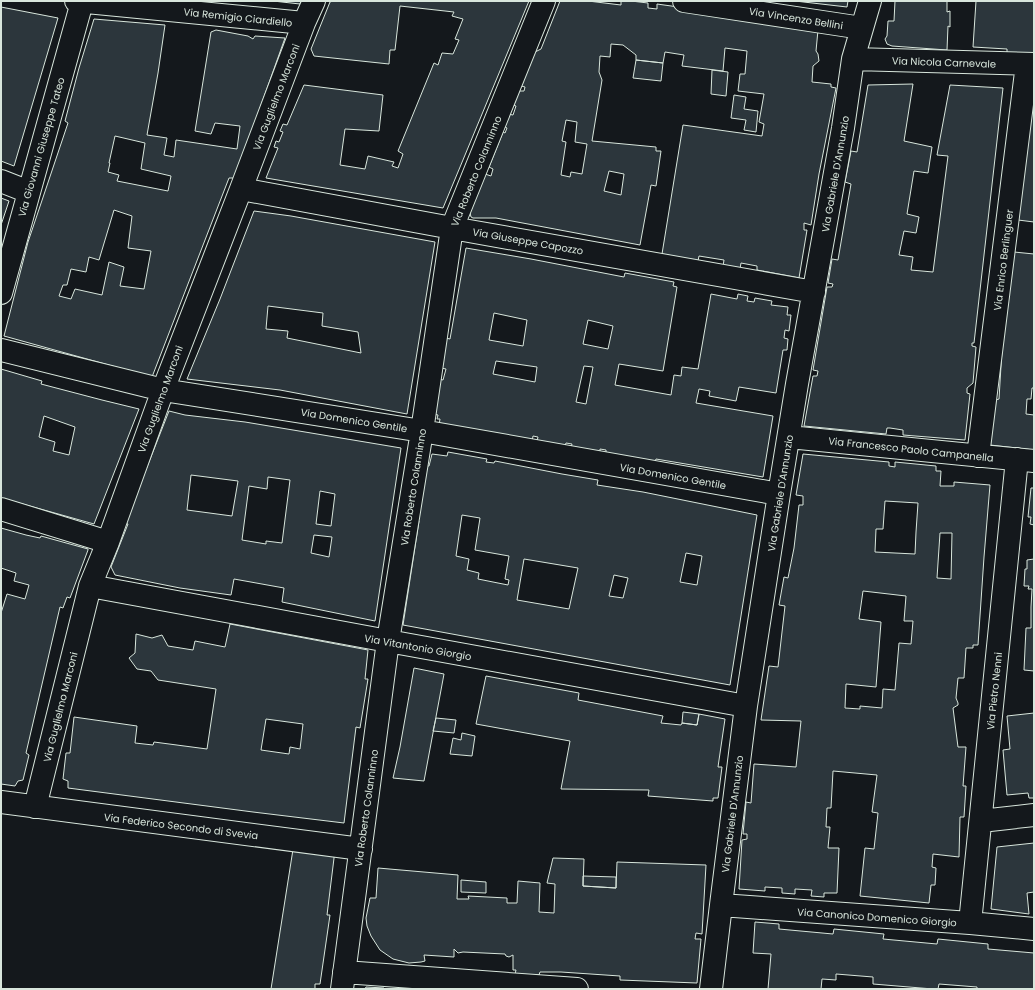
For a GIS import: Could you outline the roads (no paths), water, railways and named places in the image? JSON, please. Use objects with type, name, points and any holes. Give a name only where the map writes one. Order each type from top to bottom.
[{"type":"street","name":"Via Remigio Ciardiello","points":[[79,1],[304,23]]},
{"type":"street","name":"Via Giovanni Giuseppe Tateo","points":[[1,293],[79,1]]},
{"type":"street","points":[[249,1],[263,20]]},
{"type":"street","name":"Via Guglielmo Marconi","points":[[35,807],[90,586],[108,542],[163,390],[304,23],[314,1]]},
{"type":"street","name":"Via Roberto Colanninno","points":[[343,980],[388,641],[422,431],[452,228],[544,1]]},
{"type":"street","name":"Via Vincenzo Bellini","points":[[684,1],[862,28]]},
{"type":"street","name":"Via Gabriele D'Annunzio","points":[[711,989],[746,706],[779,494],[797,384],[843,128],[853,59],[870,1]]},
{"type":"street","name":"Via Nicola Carnevale","points":[[853,59],[1031,64]]},
{"type":"street","name":"Via Enrico Berlinguer","points":[[978,456],[1031,64]]},
{"type":"street","points":[[1,181],[29,192]]},
{"type":"street","name":"Via Giuseppe Capozzo","points":[[241,189],[814,292]]},
{"type":"street","name":"Via Domenico Gentile","points":[[1,350],[163,390],[422,431],[779,494]]},
{"type":"street","name":"Via Francesco Paolo Campanella","points":[[789,437],[1025,460]]},
{"type":"street","name":"Via Pietro Nenni","points":[[970,923],[1025,460]]},
{"type":"street","points":[[1,509],[108,542]]},
{"type":"street","name":"Via Vitantonio Giorgio","points":[[90,586],[746,706]]},
{"type":"street","name":"Via Federico Secondo di Svevia","points":[[1,802],[361,849]]},
{"type":"street","points":[[981,821],[1034,815]]},
{"type":"street","name":"Via Canonico Domenico Giorgio","points":[[721,906],[970,923],[1034,929]]},
{"type":"street","points":[[343,980],[577,989]]}]
